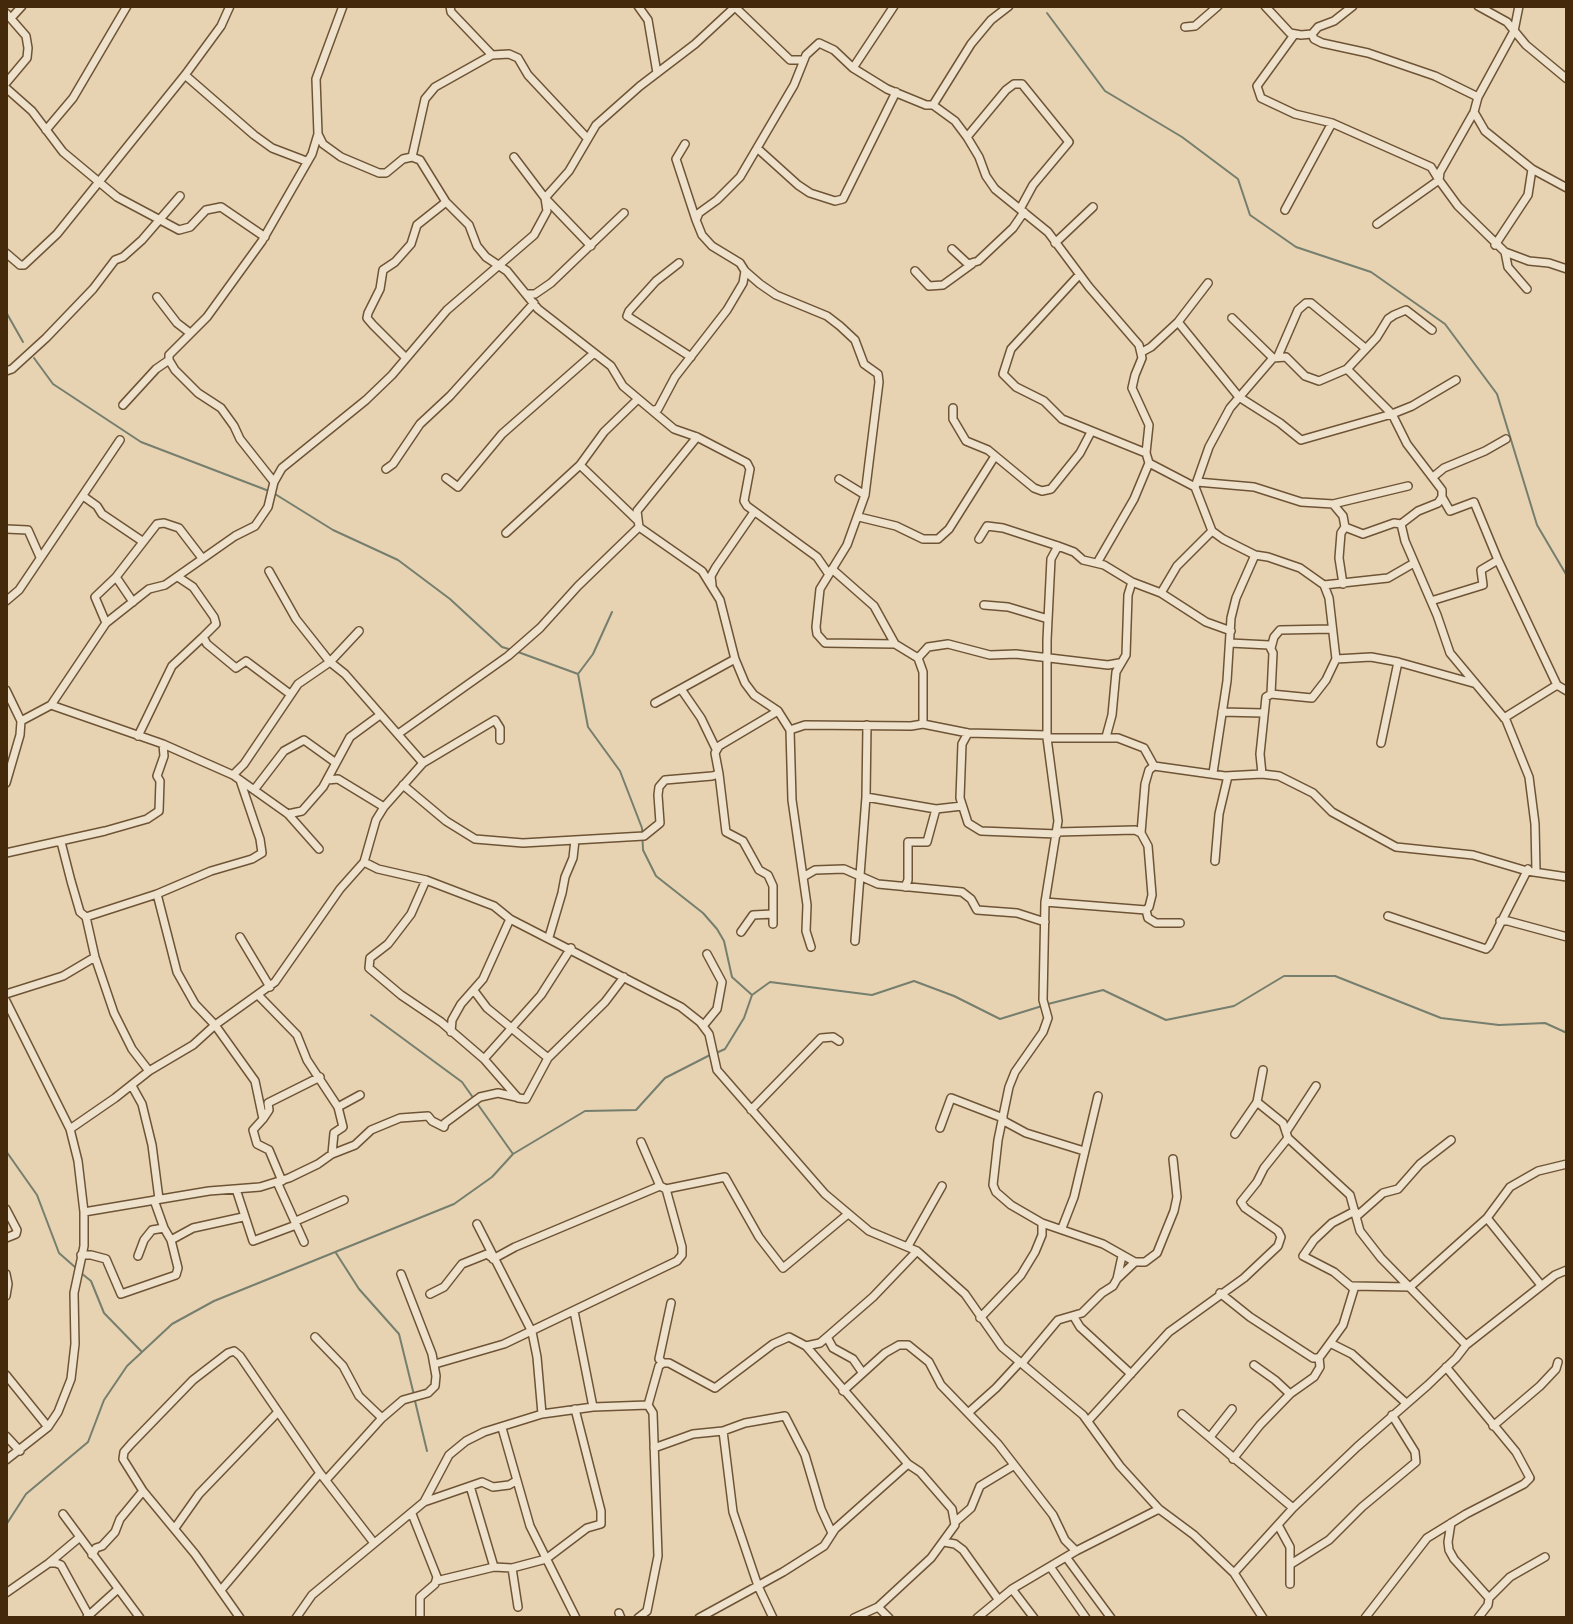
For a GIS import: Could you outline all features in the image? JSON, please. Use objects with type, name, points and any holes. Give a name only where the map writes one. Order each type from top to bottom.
[{"type":"street","points":[[22,6],[9,15],[26,36],[27,58],[6,85],[32,111],[63,152],[117,197],[150,213],[173,229],[186,230],[206,210],[221,207],[265,237]]},
{"type":"street","points":[[46,130],[73,98],[127,6]]},
{"type":"street","points":[[6,253],[20,265],[27,264],[57,234],[185,75],[221,26],[230,6]]},
{"type":"street","points":[[123,405],[156,369],[169,360],[172,351],[224,296],[281,211],[312,154],[318,134],[316,79],[343,6]]},
{"type":"street","points":[[450,6],[451,12],[492,55]]},
{"type":"street","points":[[638,6],[648,20],[657,73]]},
{"type":"street","points":[[545,198],[569,171],[596,125],[695,44],[736,6],[790,60],[800,63]]},
{"type":"street","points":[[853,68],[894,6]]},
{"type":"street","points":[[933,105],[971,44],[991,20],[1009,6]]},
{"type":"street","points":[[1185,27],[1195,26],[1218,6]]},
{"type":"street","points":[[1265,6],[1294,35],[1312,34],[1353,6]]},
{"type":"street","points":[[1478,6],[1507,22],[1526,45],[1567,79]]},
{"type":"street","points":[[1377,224],[1439,180],[1440,172],[1514,31],[1519,6]]},
{"type":"street","points":[[1312,34],[1322,43],[1368,53],[1435,76],[1478,97]]},
{"type":"street","points":[[1294,35],[1257,86],[1261,98],[1295,114],[1332,123],[1431,167],[1458,206],[1495,245],[1529,261],[1567,269]]},
{"type":"street","points":[[696,220],[699,213],[740,177],[794,85],[800,63],[819,43],[834,50],[853,68],[896,92],[933,105],[955,121],[979,157],[995,189],[1048,232],[1142,352],[1132,388],[1149,425],[1146,453],[1149,463],[1134,499],[1097,563]]},
{"type":"street","points":[[412,157],[425,99],[435,87],[492,55],[518,58],[557,108],[587,138]]},
{"type":"street","points":[[185,75],[272,148],[306,161]]},
{"type":"street","points":[[915,271],[929,286],[943,285],[972,264],[1013,228],[1033,185],[1069,142],[1022,84],[1014,84],[1006,90],[967,137]]},
{"type":"street","points":[[757,148],[810,193],[835,201],[843,199],[896,92]]},
{"type":"street","points":[[1474,112],[1485,131],[1532,169],[1567,188]]},
{"type":"street","points":[[1285,210],[1332,123]]},
{"type":"street","points":[[318,134],[329,149],[341,157],[379,173],[386,173],[403,159],[412,157],[420,160],[446,202],[469,225],[477,246],[486,257],[507,271],[534,303],[611,366],[623,386],[674,429],[697,437],[747,463],[750,469],[744,501],[874,606],[895,644],[918,658],[923,672],[923,724]]},
{"type":"street","points":[[685,144],[676,159],[702,235],[776,295],[827,316],[840,326],[855,340],[864,364],[878,374],[865,495],[859,517],[817,602],[816,627],[825,643],[895,644]]},
{"type":"street","points":[[312,154],[329,149]]},
{"type":"street","points":[[514,157],[545,198],[591,246]]},
{"type":"street","points":[[1495,245],[1528,195],[1532,169]]},
{"type":"street","points":[[6,371],[46,338],[106,275],[115,260],[142,240],[180,196]]},
{"type":"street","points":[[21,721],[51,705],[106,623],[149,589],[165,585],[255,526],[282,468],[366,400],[447,310],[534,235],[547,211],[545,198]]},
{"type":"street","points":[[406,358],[367,318],[368,313],[380,289],[383,270],[411,244],[417,225],[446,202]]},
{"type":"street","points":[[1055,243],[1093,207]]},
{"type":"street","points":[[528,294],[535,294],[551,283],[624,213]]},
{"type":"street","points":[[952,249],[964,262],[972,264]]},
{"type":"street","points":[[1505,252],[1508,267],[1527,289]]},
{"type":"street","points":[[679,263],[656,281],[627,316],[691,357]]},
{"type":"street","points":[[654,410],[658,409],[675,377],[727,310],[743,283],[745,271]]},
{"type":"street","points":[[1079,275],[1011,349],[1003,374],[1016,387],[1044,401],[1062,419],[1146,453]]},
{"type":"street","points":[[1142,352],[1178,322],[1208,283]]},
{"type":"street","points":[[157,297],[177,323],[190,333]]},
{"type":"street","points":[[386,469],[393,464],[420,424],[450,396],[534,303]]},
{"type":"street","points":[[1262,774],[1260,754],[1266,697],[1271,694],[1312,698],[1326,680],[1336,659],[1329,598],[1324,585],[1300,568],[1255,555],[1212,531],[1196,485],[1209,447],[1230,408],[1276,357],[1298,310],[1306,303],[1311,303],[1365,348]]},
{"type":"street","points":[[1232,318],[1276,357],[1286,357],[1313,380],[1329,379],[1347,369],[1388,319],[1406,310],[1432,330]]},
{"type":"street","points":[[1178,322],[1239,397],[1301,440],[1392,414],[1456,380]]},
{"type":"street","points":[[446,478],[458,487],[502,434],[593,354]]},
{"type":"street","points":[[169,360],[198,393],[221,408],[273,489]]},
{"type":"street","points":[[1347,369],[1392,414],[1407,444],[1442,490],[1442,497],[1450,511],[1474,502],[1557,685],[1567,691]]},
{"type":"street","points":[[506,533],[580,465],[604,432],[638,399]]},
{"type":"street","points":[[953,408],[953,419],[966,441],[988,450],[1034,488],[1047,491],[1080,453],[1091,432]]},
{"type":"street","points":[[398,734],[508,656],[540,628],[638,524],[637,511],[697,437]]},
{"type":"street","points":[[1433,477],[1444,468],[1506,439]]},
{"type":"street","points":[[6,601],[19,590],[120,440]]},
{"type":"street","points":[[859,517],[896,526],[923,539],[938,539],[947,532],[995,456]]},
{"type":"street","points":[[1149,463],[1196,485],[1254,487],[1301,502],[1333,504],[1408,486]]},
{"type":"street","points":[[580,465],[638,524],[702,571],[720,600],[735,659],[745,683],[754,695],[778,711],[790,730],[792,800],[807,905],[806,931],[811,947]]},
{"type":"street","points":[[839,479],[865,495]]},
{"type":"street","points":[[83,496],[102,514],[142,541]]},
{"type":"street","points":[[1345,527],[1363,534],[1394,523],[1401,524],[1418,511],[1438,503],[1442,497]]},
{"type":"street","points":[[1333,504],[1343,516],[1345,527],[1341,533],[1339,558],[1343,584]]},
{"type":"street","points":[[712,585],[714,571],[754,512]]},
{"type":"street","points":[[106,623],[95,597],[116,577],[157,524],[179,528],[202,558]]},
{"type":"street","points":[[1388,916],[1486,949],[1532,871],[1534,859],[1535,824],[1529,777],[1504,718],[1450,653],[1401,524]]},
{"type":"street","points":[[979,539],[987,526],[1003,528],[1058,546],[1161,593],[1206,622],[1231,631]]},
{"type":"street","points":[[6,529],[28,530],[40,557]]},
{"type":"street","points":[[1161,593],[1177,566],[1212,531]]},
{"type":"street","points":[[1058,546],[1051,559],[1047,658],[1047,737],[1057,833],[1045,902],[1044,1003],[1048,1018],[1043,1032],[1015,1072],[1003,1119],[993,1185],[996,1192],[1011,1205],[1042,1223],[1103,1244],[1135,1262],[1145,1262],[1157,1253],[1174,1211],[1177,1197],[1173,1159]]},
{"type":"street","points":[[1213,773],[1236,598],[1255,555]]},
{"type":"street","points":[[1431,601],[1483,585],[1481,570],[1498,560]]},
{"type":"street","points":[[1324,585],[1388,578],[1414,563]]},
{"type":"street","points":[[269,571],[296,619],[330,662],[345,674],[423,763]]},
{"type":"street","points":[[116,577],[133,602]]},
{"type":"street","points":[[138,736],[172,666],[216,624],[193,587],[178,577]]},
{"type":"street","points":[[1106,737],[1119,663],[1126,655],[1128,595],[1132,582]]},
{"type":"street","points":[[984,605],[1008,607],[1048,619]]},
{"type":"street","points":[[1271,694],[1271,648],[1280,630],[1332,629]]},
{"type":"street","points":[[236,778],[290,694],[304,679],[330,662],[359,631]]},
{"type":"street","points":[[203,637],[211,648],[236,668],[246,661],[290,694]]},
{"type":"street","points":[[1230,643],[1262,643],[1271,648]]},
{"type":"street","points":[[918,658],[928,647],[948,644],[990,655],[1016,654],[1108,665],[1119,663]]},
{"type":"street","points":[[1336,659],[1371,657],[1473,683]]},
{"type":"street","points":[[655,703],[735,659]]},
{"type":"street","points":[[1381,743],[1398,662]]},
{"type":"street","points":[[1504,718],[1557,685]]},
{"type":"street","points":[[681,689],[701,718],[716,749],[726,832],[743,841],[759,870],[768,875],[773,886],[773,924]]},
{"type":"street","points":[[6,690],[21,721],[6,783]]},
{"type":"street","points":[[51,705],[163,744],[236,778],[288,814],[319,849]]},
{"type":"street","points":[[716,749],[778,711]]},
{"type":"street","points":[[1222,712],[1263,713]]},
{"type":"street","points":[[288,814],[302,811],[327,780],[350,737],[380,715]]},
{"type":"street","points":[[70,1129],[149,1071],[193,1045],[215,1025],[270,987],[340,889],[364,862],[376,820],[384,807],[423,763],[495,720],[500,728],[500,740]]},
{"type":"street","points":[[790,730],[805,725],[923,724],[968,733],[1106,737],[1134,742],[1144,748],[1154,766],[1179,772],[1228,776],[1262,774],[1294,782],[1313,793],[1332,812],[1396,847],[1473,855],[1567,877]]},
{"type":"street","points":[[855,941],[866,797],[867,725]]},
{"type":"street","points":[[968,733],[962,744],[960,798],[968,823],[981,831],[1057,833],[1135,830],[1141,833]]},
{"type":"street","points":[[254,790],[284,751],[304,740],[336,763]]},
{"type":"street","points":[[6,853],[147,819],[159,811],[160,781],[157,776],[164,756],[163,744]]},
{"type":"street","points":[[1146,910],[1152,895],[1148,846],[1141,833],[1145,784],[1149,770],[1154,766]]},
{"type":"street","points":[[403,785],[446,821],[475,839],[523,843],[642,836],[660,823],[658,795],[659,787],[665,780],[719,774]]},
{"type":"street","points":[[1215,861],[1219,814],[1228,776]]},
{"type":"street","points":[[86,917],[157,894],[262,853],[260,839],[236,778]]},
{"type":"street","points":[[327,780],[338,779],[384,807]]},
{"type":"street","points":[[866,797],[936,809],[962,806]]},
{"type":"street","points":[[905,887],[908,880],[908,842],[927,842],[936,809]]},
{"type":"street","points":[[549,937],[573,858],[575,840]]},
{"type":"street","points":[[61,842],[80,912],[86,917],[95,957],[114,1013],[132,1049],[149,1071]]},
{"type":"street","points":[[364,862],[378,869],[426,880],[494,906],[510,919],[681,1007],[703,1026],[713,1045],[713,1061],[724,1080],[825,1194],[869,1231],[917,1251],[965,1294],[1002,1347],[1088,1421],[1120,1466],[1159,1509],[1194,1535],[1234,1573],[1263,1618]]},
{"type":"street","points":[[803,877],[815,870],[837,868],[878,884],[962,892],[971,899],[977,910],[1017,913],[1045,922]]},
{"type":"street","points":[[426,880],[411,914],[388,944],[370,958],[369,968],[484,1059],[518,1098]]},
{"type":"street","points":[[157,894],[177,972],[195,1004],[215,1025],[255,1081],[263,1119]]},
{"type":"street","points":[[1045,902],[1146,910]]},
{"type":"street","points":[[1146,910],[1148,918],[1156,923],[1180,923]]},
{"type":"street","points":[[741,932],[753,915],[773,914]]},
{"type":"street","points":[[451,1032],[452,1020],[461,1004],[475,992],[483,979],[510,919]]},
{"type":"street","points":[[1504,921],[1567,937]]},
{"type":"street","points":[[240,937],[270,987]]},
{"type":"street","points":[[484,1059],[541,995],[571,948]]},
{"type":"street","points":[[703,1026],[717,1009],[722,982],[707,954]]},
{"type":"street","points":[[6,994],[63,976],[95,957]]},
{"type":"street","points":[[84,1212],[156,1199],[260,1187],[318,1164],[332,1154],[355,1145],[371,1130],[400,1118],[428,1116],[444,1127],[445,1123],[480,1097],[498,1093],[526,1099],[548,1058],[605,1002],[624,977]]},
{"type":"street","points":[[475,992],[487,1008],[548,1058]]},
{"type":"street","points":[[259,996],[297,1035],[307,1060],[338,1107],[343,1127],[334,1133],[332,1154]]},
{"type":"street","points":[[6,1001],[70,1129],[78,1161],[84,1212],[74,1293],[75,1344],[71,1379],[58,1412],[48,1427],[6,1460]]},
{"type":"street","points":[[441,1022],[452,1020]]},
{"type":"street","points":[[751,1110],[821,1038],[833,1037],[839,1041]]},
{"type":"street","points":[[1235,1134],[1257,1102],[1263,1070]]},
{"type":"street","points":[[304,1242],[269,1150],[257,1144],[253,1130],[269,1110],[268,1103],[320,1077]]},
{"type":"street","points":[[81,1255],[106,1259],[121,1294],[176,1275],[178,1268],[171,1240],[164,1228],[156,1199],[152,1145],[142,1104],[132,1086]]},
{"type":"street","points":[[1088,1421],[1169,1332],[1244,1278],[1278,1246],[1281,1237],[1278,1231],[1241,1202],[1257,1182],[1316,1086]]},
{"type":"street","points":[[338,1107],[360,1095]]},
{"type":"street","points":[[1062,1228],[1074,1197],[1098,1096]]},
{"type":"street","points":[[940,1128],[951,1098],[1003,1119],[1026,1133],[1084,1151]]},
{"type":"street","points":[[1257,1102],[1283,1123],[1287,1135],[1350,1195],[1360,1231],[1466,1345]]},
{"type":"street","points":[[1233,1459],[1290,1394],[1314,1377],[1320,1367],[1319,1358],[1343,1325],[1354,1293],[1352,1286],[1334,1272],[1303,1256],[1332,1223],[1356,1214],[1383,1193],[1398,1189],[1420,1164],[1451,1140]]},
{"type":"street","points":[[435,1364],[504,1344],[677,1261],[682,1255],[682,1247],[663,1187],[641,1142]]},
{"type":"street","points":[[1352,1286],[1410,1287],[1487,1218],[1510,1187],[1538,1171],[1567,1164]]},
{"type":"street","points":[[493,1259],[515,1247],[663,1187],[725,1177],[759,1237],[783,1268],[848,1214]]},
{"type":"street","points":[[908,1246],[942,1186]]},
{"type":"street","points":[[236,1189],[253,1241],[344,1200]]},
{"type":"street","points":[[6,1209],[17,1230],[16,1234],[6,1238]]},
{"type":"street","points":[[171,1240],[193,1228],[243,1217]]},
{"type":"street","points":[[1487,1218],[1541,1285]]},
{"type":"street","points":[[980,1318],[1021,1275],[1042,1235],[1042,1223]]},
{"type":"street","points":[[477,1224],[532,1332],[542,1414]]},
{"type":"street","points":[[138,1256],[152,1230],[164,1228]]},
{"type":"street","points":[[806,1346],[820,1343],[873,1297],[917,1251]]},
{"type":"street","points":[[430,1294],[444,1287],[458,1267],[468,1261],[487,1254],[493,1259]]},
{"type":"street","points":[[1117,1279],[1122,1256]]},
{"type":"street","points":[[968,1413],[1021,1363],[1058,1320],[1082,1313],[1135,1262]]},
{"type":"street","points":[[1234,1573],[1293,1508],[1466,1345],[1541,1285],[1567,1270]]},
{"type":"street","points":[[6,1274],[6,1296]]},
{"type":"street","points":[[221,1590],[323,1477],[382,1418],[403,1400],[428,1393],[435,1386],[435,1364],[401,1274]]},
{"type":"street","points":[[1220,1293],[1306,1355],[1319,1358]]},
{"type":"street","points":[[663,1363],[659,1359],[671,1303]]},
{"type":"street","points":[[574,1311],[593,1407]]},
{"type":"street","points":[[1074,1317],[1080,1327],[1131,1374]]},
{"type":"street","points":[[315,1337],[343,1366],[359,1396],[382,1418]]},
{"type":"street","points":[[638,1618],[647,1611],[658,1556],[653,1413],[648,1405],[659,1366],[663,1363],[669,1363],[715,1388],[783,1338],[789,1337],[806,1346],[908,1464],[920,1472],[952,1509],[955,1522]]},
{"type":"street","points":[[827,1337],[833,1348],[853,1359],[862,1372]]},
{"type":"street","points":[[1330,1343],[1361,1359],[1406,1403]]},
{"type":"street","points":[[843,1391],[885,1353],[899,1345],[908,1345],[929,1362],[941,1385],[998,1444],[1053,1515],[1065,1540],[1076,1551]]},
{"type":"street","points":[[240,1618],[175,1528],[143,1491],[123,1459],[124,1452],[193,1380],[228,1353],[234,1351],[240,1356],[277,1413],[374,1543]]},
{"type":"street","points":[[1493,1426],[1540,1386],[1556,1369],[1558,1362]]},
{"type":"street","points":[[1254,1365],[1290,1394]]},
{"type":"street","points":[[1365,1618],[1436,1531],[1530,1478],[1516,1452],[1446,1367]]},
{"type":"street","points":[[6,1375],[48,1427]]},
{"type":"street","points":[[296,1618],[312,1595],[424,1502],[449,1455],[484,1432],[542,1414],[593,1407],[648,1405]]},
{"type":"street","points":[[420,1618],[420,1597],[436,1581],[546,1559],[587,1528],[601,1524],[575,1409]]},
{"type":"street","points":[[1210,1437],[1232,1409]]},
{"type":"street","points":[[175,1528],[199,1494],[277,1413]]},
{"type":"street","points":[[1182,1414],[1293,1508]]},
{"type":"street","points":[[1291,1564],[1329,1540],[1362,1507],[1416,1462],[1415,1452],[1392,1415]]},
{"type":"street","points":[[654,1448],[693,1434],[723,1431],[745,1423],[785,1416],[805,1455],[821,1509],[832,1533]]},
{"type":"street","points":[[502,1428],[530,1526],[576,1618]]},
{"type":"street","points":[[723,1431],[733,1512],[758,1586],[773,1618]]},
{"type":"street","points":[[6,1436],[20,1451]]},
{"type":"street","points":[[699,1618],[824,1546],[832,1533],[908,1464]]},
{"type":"street","points":[[854,1618],[878,1607],[931,1558],[951,1534],[955,1522],[971,1508],[980,1486],[1013,1466]]},
{"type":"street","points":[[424,1502],[482,1482],[493,1487],[516,1481]]},
{"type":"street","points":[[470,1486],[494,1567]]},
{"type":"street","points":[[92,1555],[115,1532],[120,1519],[143,1491]]},
{"type":"street","points":[[977,1618],[1012,1589],[1076,1551],[1159,1509]]},
{"type":"street","points":[[63,1514],[140,1618]]},
{"type":"street","points":[[412,1514],[436,1581]]},
{"type":"street","points":[[1448,1542],[1451,1523]]},
{"type":"street","points":[[1278,1525],[1290,1547],[1290,1584]]},
{"type":"street","points":[[1436,1531],[1448,1542],[1454,1559],[1489,1598]]},
{"type":"street","points":[[6,1593],[80,1537]]},
{"type":"street","points":[[944,1542],[955,1544],[963,1550],[998,1599]]},
{"type":"street","points":[[1066,1557],[1111,1618]]},
{"type":"street","points":[[1478,1618],[1488,1605],[1489,1598],[1510,1577],[1545,1557]]},
{"type":"street","points":[[49,1563],[61,1565],[88,1617],[118,1589]]},
{"type":"street","points":[[512,1568],[518,1607]]},
{"type":"street","points":[[1051,1568],[1086,1618]]},
{"type":"street","points":[[1012,1589],[1034,1618]]},
{"type":"street","points":[[878,1607],[889,1618]]},
{"type":"waterway","points":[[1047,13],[1105,91],[1182,137],[1238,179],[1250,215],[1296,247],[1371,272],[1445,324],[1497,394],[1537,525],[1567,576]]},
{"type":"waterway","points":[[6,312],[23,342]]},
{"type":"waterway","points":[[34,358],[53,384],[141,442],[269,491]]},
{"type":"waterway","points":[[275,494],[333,530],[398,560],[450,599],[502,647],[512,650]]},
{"type":"waterway","points":[[612,612],[593,654],[578,674],[588,727],[620,771],[642,828],[643,850],[656,876],[703,913],[717,929],[724,941],[732,977],[752,995]]},
{"type":"waterway","points":[[518,652],[578,674]]},
{"type":"waterway","points":[[1048,1004],[1103,990],[1166,1020],[1234,1006],[1284,976],[1335,976],[1441,1018],[1499,1025],[1545,1023],[1567,1033]]},
{"type":"waterway","points":[[716,1053],[725,1049],[744,1018],[752,995],[770,982],[872,995],[914,981],[954,996],[1000,1019],[1042,1006]]},
{"type":"waterway","points":[[371,1015],[462,1082],[513,1154]]},
{"type":"waterway","points":[[6,1525],[26,1494],[88,1442],[104,1400],[127,1366],[172,1324],[214,1301],[454,1204],[492,1177],[513,1154],[585,1111],[636,1110],[665,1078],[710,1055]]},
{"type":"waterway","points":[[6,1151],[37,1195],[59,1253],[76,1268]]},
{"type":"waterway","points":[[336,1253],[359,1289],[399,1334],[414,1395]]},
{"type":"waterway","points":[[81,1273],[91,1281],[104,1313],[142,1352]]},
{"type":"waterway","points":[[415,1401],[427,1451]]}]
